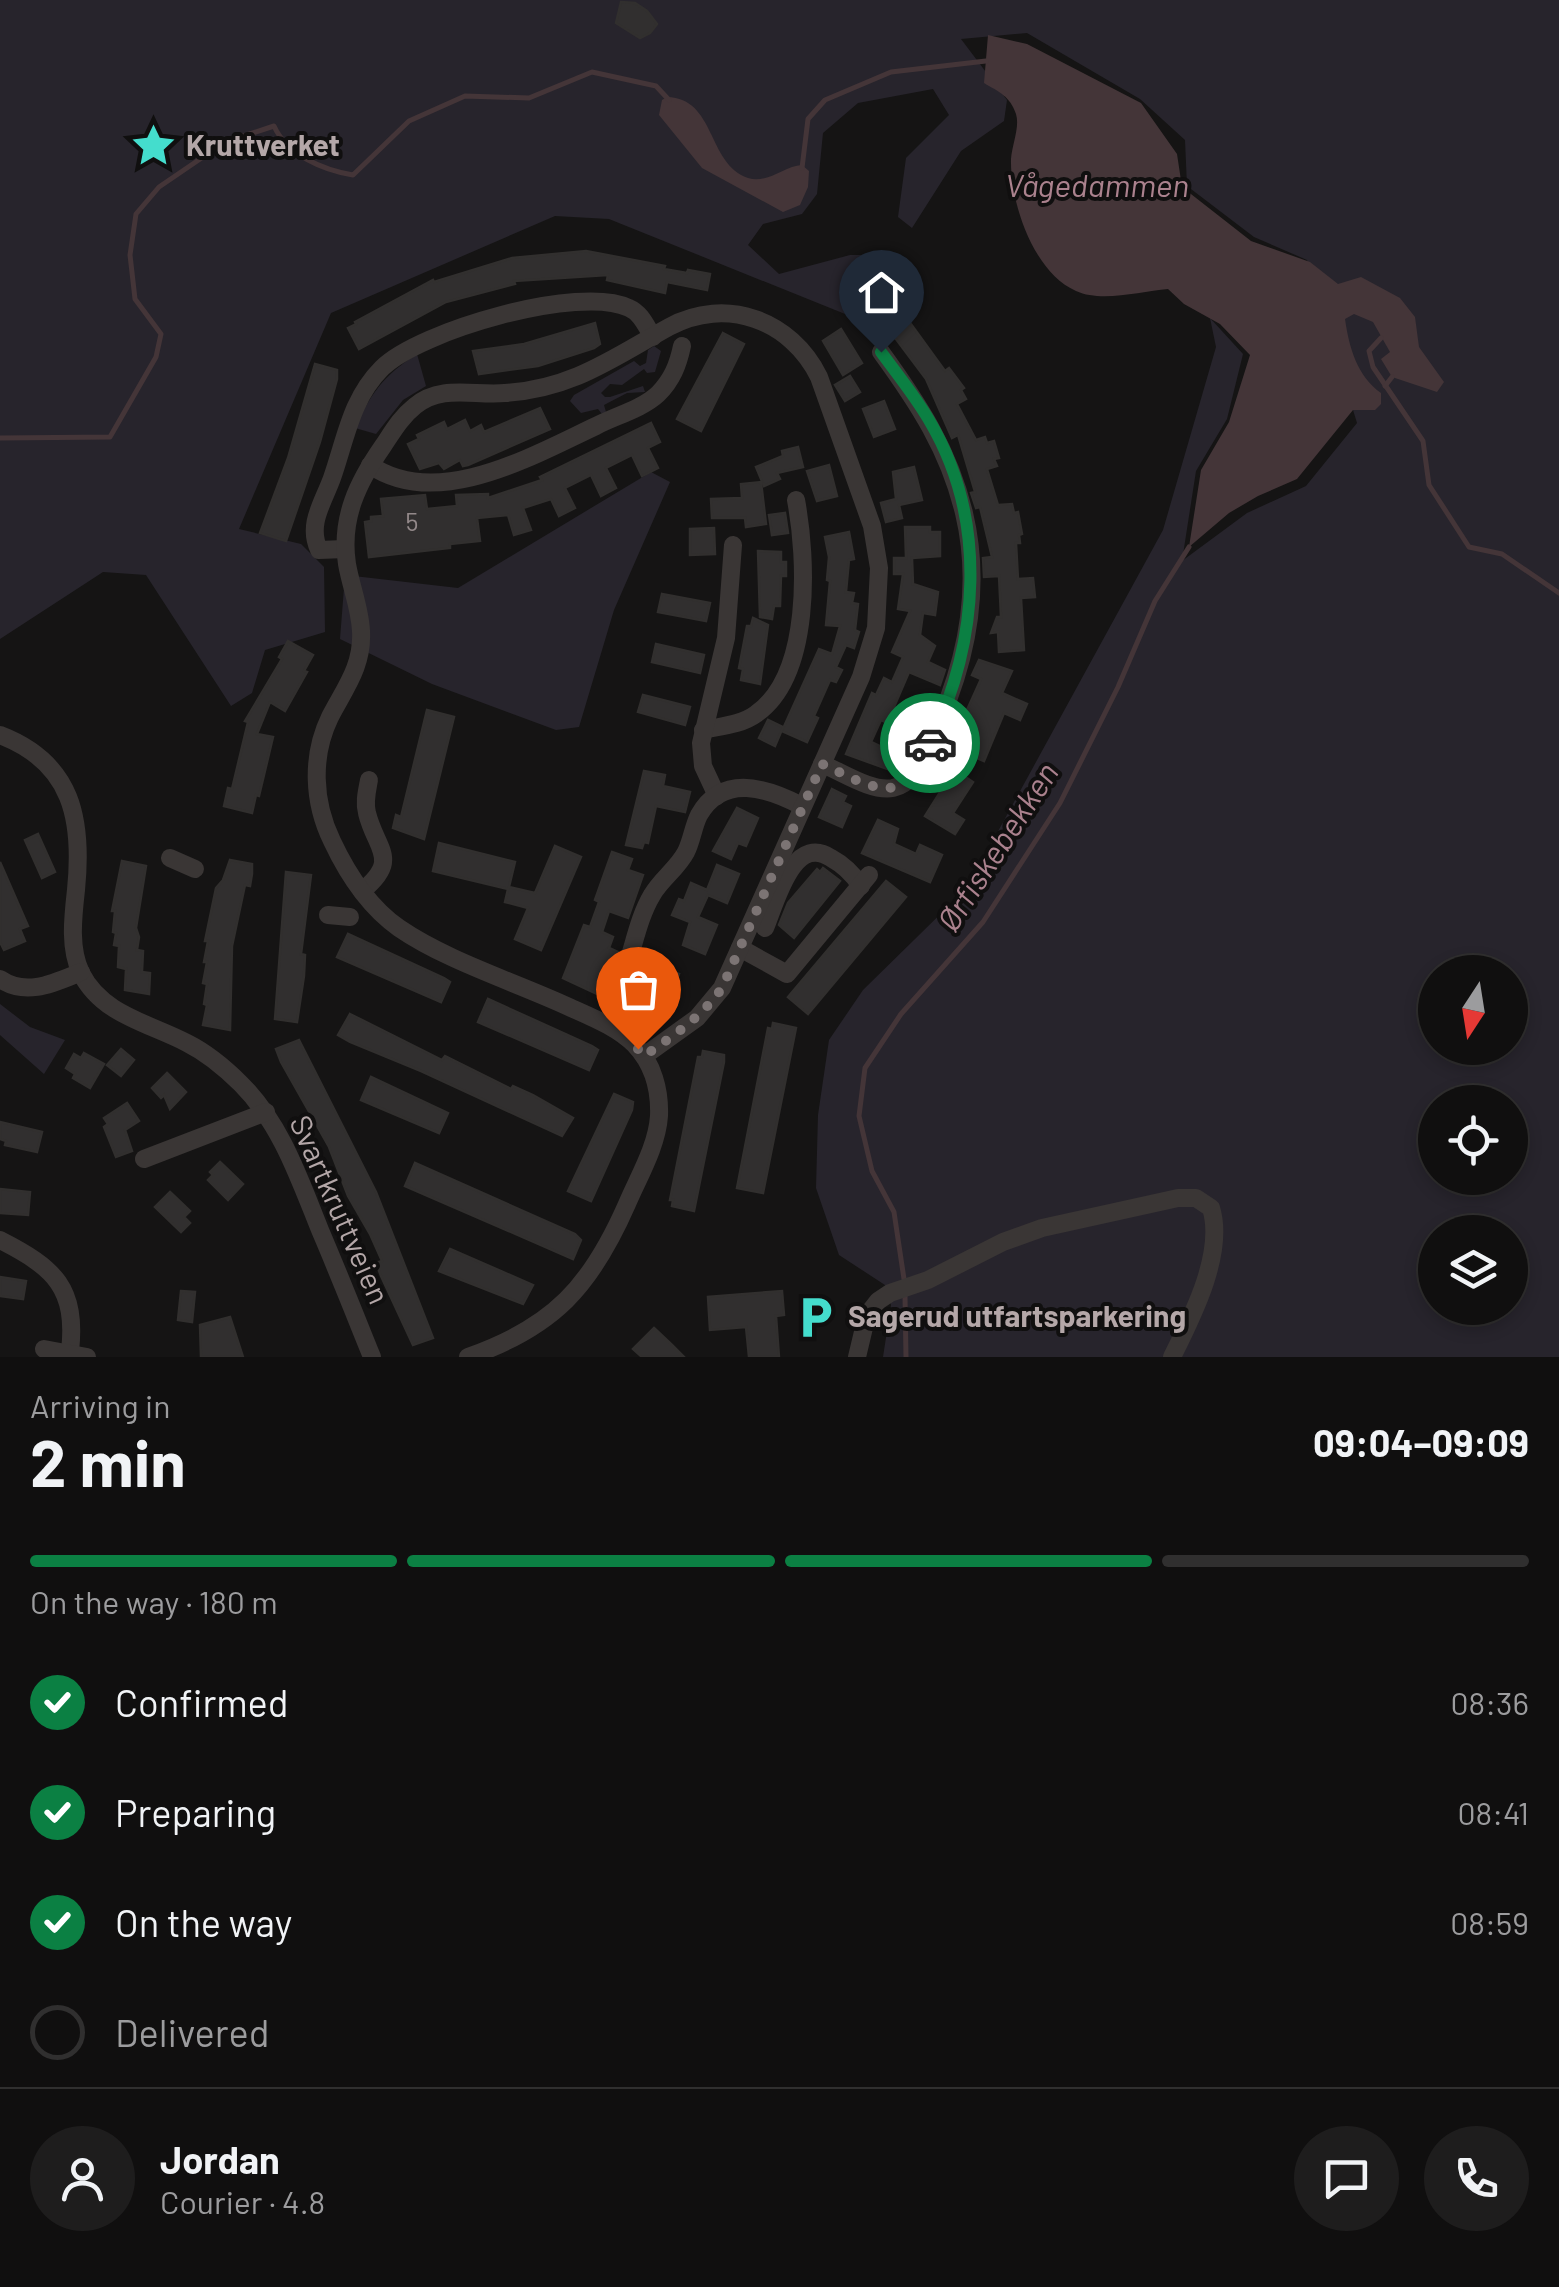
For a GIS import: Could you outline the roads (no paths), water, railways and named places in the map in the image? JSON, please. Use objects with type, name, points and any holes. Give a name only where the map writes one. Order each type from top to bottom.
[{"type":"street","points":[[346,549],[320,550],[313,529],[353,410],[368,384],[394,358],[430,340],[527,308],[563,301],[625,306],[640,316],[652,337]]},
{"type":"street","points":[[468,1357],[513,1340],[542,1323],[568,1300],[598,1263],[643,1167],[658,1124],[657,1090],[644,1056],[623,1035],[408,934],[382,914],[362,891],[326,829],[316,786],[318,758],[326,728],[354,677],[361,647],[361,625],[346,549],[352,499],[403,416],[422,400],[442,393],[508,393],[557,385],[587,375],[675,324],[707,314],[735,314],[759,319],[784,332],[814,368],[826,393],[872,526],[879,586],[872,644],[722,988],[706,1008],[644,1056]]},
{"type":"street","points":[[370,465],[406,482],[496,473],[654,398],[672,376],[682,346]]},
{"type":"street","points":[[822,764],[883,788],[909,780],[952,691],[968,630],[972,587],[969,543],[954,480],[930,421],[881,352]]},
{"type":"street","points":[[704,730],[751,718],[770,701],[783,679],[798,630],[804,590],[803,534],[796,500]]},
{"type":"street","points":[[718,796],[703,766],[700,750],[726,638],[733,545]]},
{"type":"street","points":[[0,735],[41,758],[61,782],[72,806],[79,852],[73,929],[80,972],[31,988],[16,987],[0,979]]},
{"type":"street","points":[[362,891],[384,867],[382,848],[366,811],[369,780]]},
{"type":"street","points":[[628,962],[653,893],[680,862],[698,818],[718,796],[739,787],[755,787],[802,806]]},
{"type":"street","points":[[740,948],[787,974],[865,881],[821,851],[809,851],[797,860],[766,928]]},
{"type":"street","points":[[170,858],[195,868]]},
{"type":"street","points":[[328,916],[350,917]]},
{"type":"street","name":"Svartkruttveien","points":[[80,972],[97,996],[113,1009],[190,1044],[219,1064],[266,1112],[294,1165],[372,1357]]},
{"type":"street","points":[[144,1159],[266,1112]]},
{"type":"street","points":[[857,1357],[868,1316],[878,1301],[890,1293],[1042,1228],[1178,1198],[1196,1198],[1211,1208],[1214,1239],[1194,1313],[1172,1357]]},
{"type":"street","points":[[0,1240],[42,1265],[62,1286],[79,1354],[44,1349]]},
{"type":"water","name":"Vågedammen","points":[[988,35],[1027,44],[1141,103],[1177,154],[1182,187],[1251,241],[1310,262],[1338,284],[1361,277],[1400,298],[1415,317],[1419,347],[1444,382],[1437,392],[1392,377],[1381,359],[1390,352],[1373,322],[1354,314],[1345,319],[1355,360],[1381,393],[1381,404],[1375,410],[1353,410],[1297,479],[1229,513],[1189,547],[1201,470],[1229,422],[1250,355],[1220,324],[1184,304],[1168,289],[1109,296],[1086,294],[1061,282],[1048,268],[1027,234],[1015,195],[1011,159],[1017,119],[1014,108],[984,83]]},
{"type":"water","points":[[662,100],[683,100],[695,108],[725,160],[748,178],[762,179],[802,165],[809,171],[808,187],[800,205],[783,212],[702,168],[659,115]]},
{"type":"waterway","name":"Ørfiskebekken","points":[[802,168],[808,119],[825,100],[891,72],[986,61]]},
{"type":"waterway","name":"Ørfiskebekken","points":[[0,438],[110,437],[156,357],[161,334],[135,299],[130,255],[136,214],[159,187],[225,142],[274,126],[288,145],[307,160],[353,175],[409,121],[465,96],[529,98],[592,72],[656,86],[669,100]]},
{"type":"waterway","points":[[1381,338],[1369,351],[1373,367],[1423,441],[1429,485],[1469,547],[1502,554],[1559,593]]},
{"type":"waterway","points":[[1385,386],[1392,377]]},
{"type":"waterway","name":"Ørfiskebekken","points":[[904,1279],[894,1212],[872,1171],[859,1116],[865,1068],[901,1014],[983,922],[1060,803],[1118,687],[1155,601],[1189,547]]},
{"type":"waterway","name":"Ørfiskebekken","points":[[905,1296],[906,1357]]},
{"type":"place","name":"Kruttverket","points":[[153,146]]},
{"type":"place","name":"Sagerud utfartsparkering","points":[[815,1317]]}]
